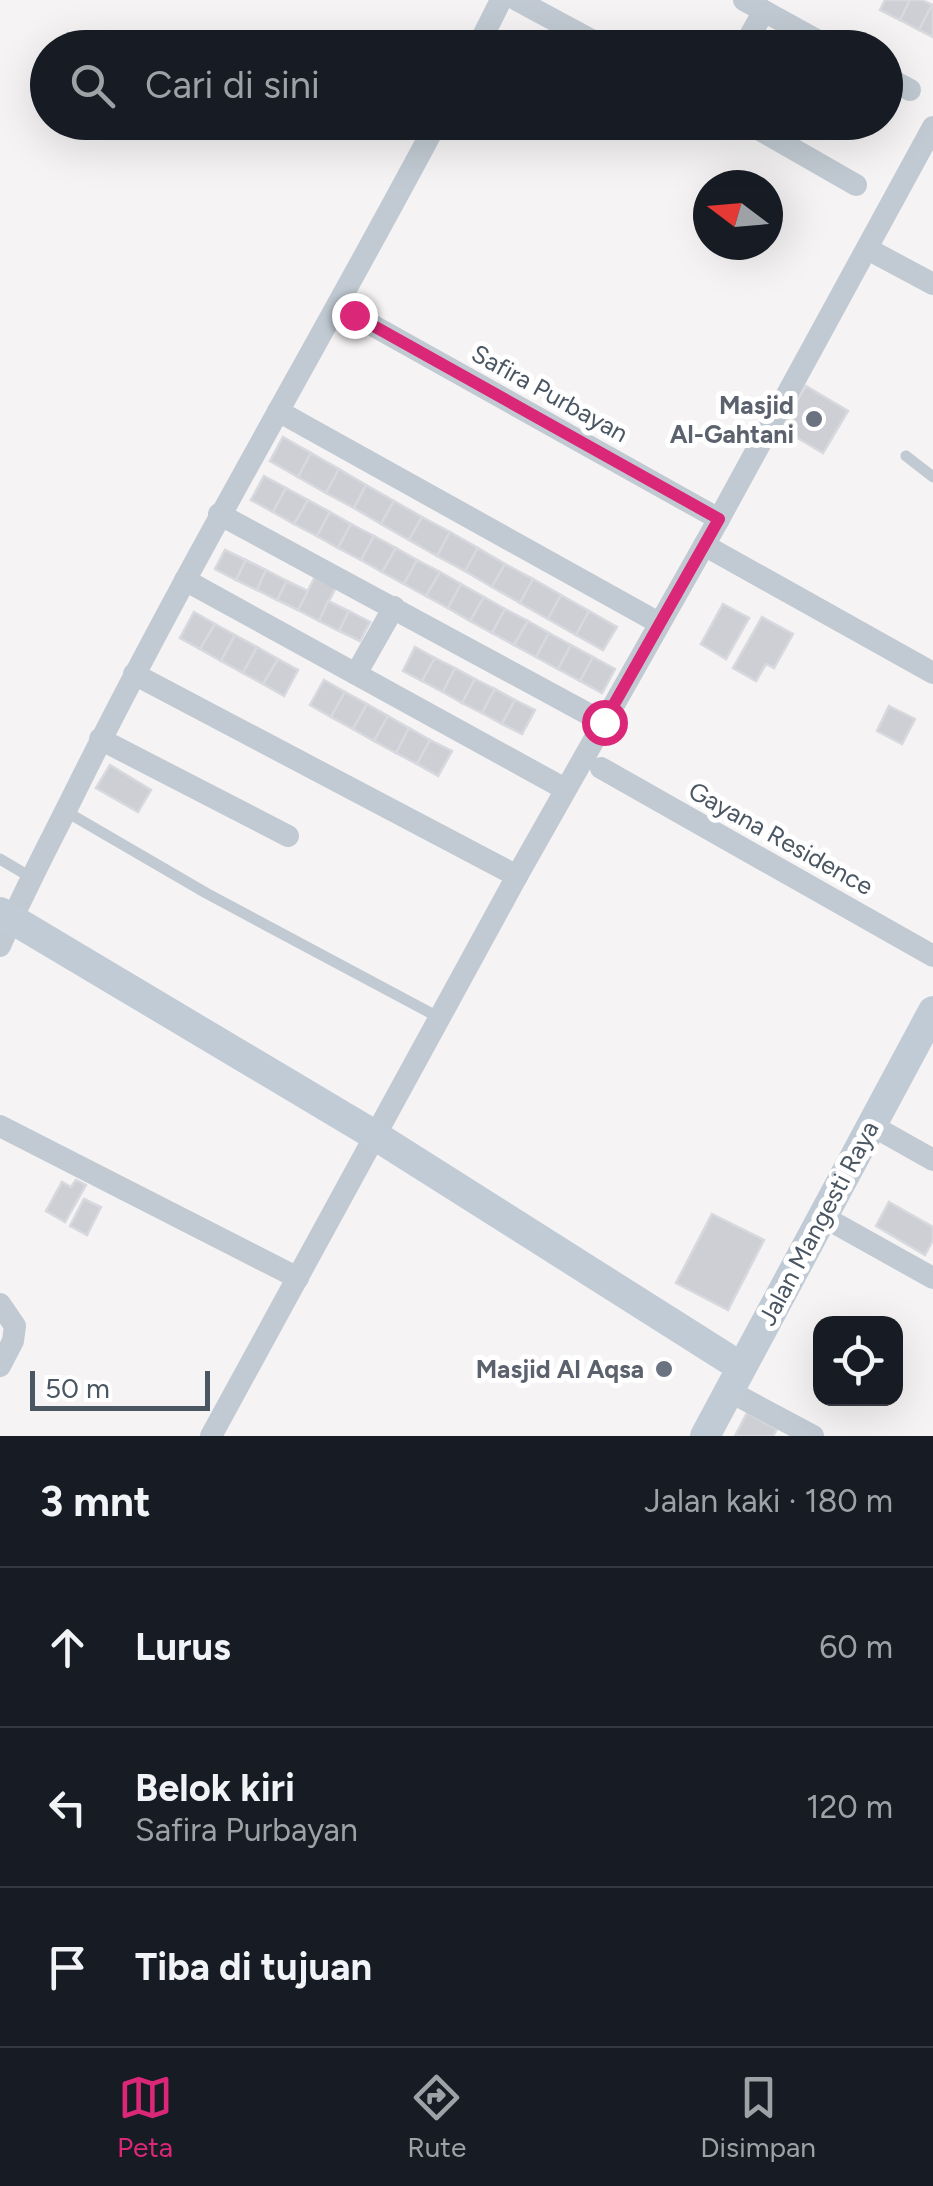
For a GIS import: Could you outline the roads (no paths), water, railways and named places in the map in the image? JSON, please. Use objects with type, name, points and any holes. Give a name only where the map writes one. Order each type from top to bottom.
[{"type":"street","points":[[486,30],[502,0]]},
{"type":"street","points":[[517,0],[573,30]]},
{"type":"street","points":[[754,6],[798,30]]},
{"type":"street","points":[[903,86],[910,90]]},
{"type":"street","points":[[212,1436],[516,876],[719,519],[933,126]]},
{"type":"street","points":[[427,140],[347,292],[219,514],[4,926],[376,1136],[813,1436]]},
{"type":"street","points":[[777,140],[856,185]]},
{"type":"street","points":[[877,254],[933,284]]},
{"type":"street","name":"Safira Purbayan","points":[[354,315],[719,519]]},
{"type":"street","points":[[278,411],[659,623]]},
{"type":"street","points":[[219,514],[604,722]]},
{"type":"street","points":[[704,545],[933,673]]},
{"type":"street","points":[[185,580],[564,789]]},
{"type":"street","points":[[356,674],[394,607]]},
{"type":"street","points":[[134,674],[516,876]]},
{"type":"street","points":[[100,739],[288,836]]},
{"type":"street","name":"Gayana Residence","points":[[601,768],[933,956]]},
{"type":"street","name":"Jalan Mangesti Raya","points":[[705,1436],[933,1011]]},
{"type":"street","points":[[871,1125],[933,1160]]},
{"type":"street","points":[[0,1126],[298,1278]]},
{"type":"street","points":[[822,1216],[933,1278]]},
{"type":"street","points":[[0,1304],[14,1319],[15,1333],[0,1366]]},
{"type":"lane","points":[[906,456],[933,477]]},
{"type":"lane","points":[[65,812],[206,893],[440,1018]]},
{"type":"lane","points":[[0,860],[32,878]]},
{"type":"place","name":"Masjid Al-Gahtani","points":[[814,419]]},
{"type":"place","name":"Masjid Al Aqsa","points":[[664,1369]]}]
